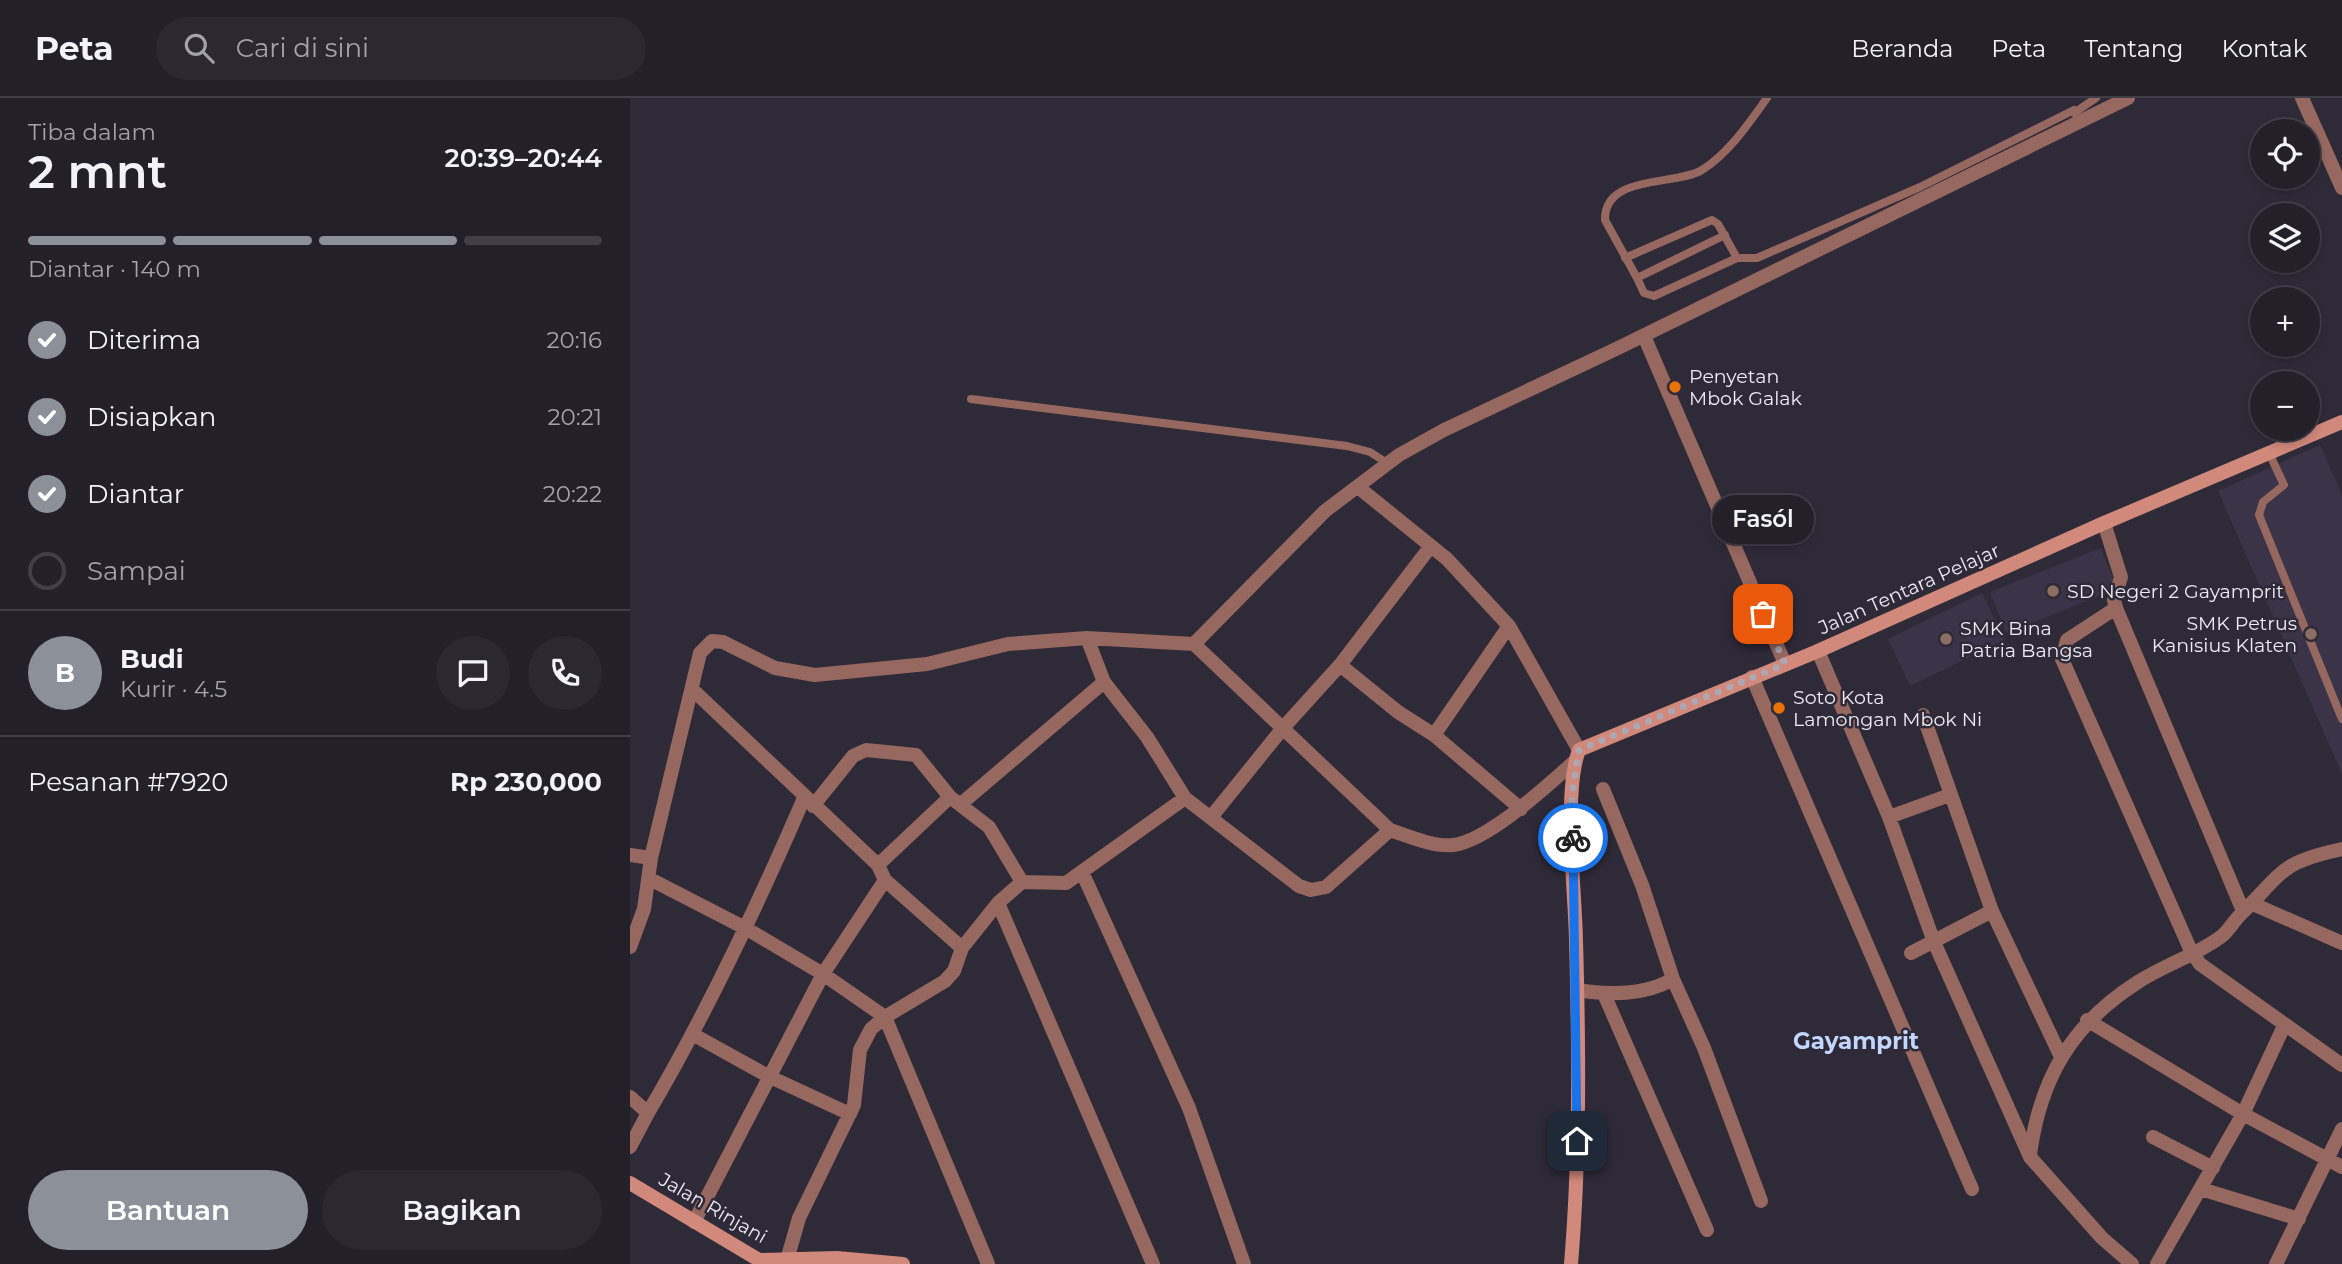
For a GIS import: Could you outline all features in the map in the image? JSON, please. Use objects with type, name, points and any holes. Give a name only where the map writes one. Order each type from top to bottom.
[{"type":"main road","name":"Jalan Tentara Pelajar","points":[[1577,756],[2104,523],[2342,422]]},
{"type":"main road","points":[[1571,1264],[1577,1189],[1577,990],[1572,792],[1577,756]]},
{"type":"main road","name":"Jalan Rinjani","points":[[630,1182],[759,1262],[787,1259],[903,1264]]},
{"type":"street","points":[[1194,644],[1325,511],[1387,463],[1444,430],[1644,335],[2075,116],[2128,98]]},
{"type":"street","points":[[2302,98],[2342,188]]},
{"type":"street","points":[[1644,335],[1785,664]]},
{"type":"street","points":[[630,947],[644,909],[651,858],[700,653],[712,641],[723,642],[775,668],[814,675],[927,663],[1008,644],[1087,638],[1194,644],[1390,830],[1421,840],[1453,845],[1472,839],[1521,808],[1577,756],[1509,626],[1432,546],[1358,487]]},
{"type":"street","points":[[2104,523],[2121,577],[2114,600],[2116,608],[2248,908],[2342,943]]},
{"type":"street","points":[[1212,817],[1283,728],[1340,665],[1432,546]]},
{"type":"street","points":[[2116,608],[2067,640],[2063,645],[2062,659],[2192,951],[2200,964],[2342,1065]]},
{"type":"street","points":[[1434,735],[1509,626]]},
{"type":"street","points":[[1087,638],[1104,682],[1147,737],[1185,798],[1299,886],[1311,890],[1326,887],[1390,830]]},
{"type":"street","points":[[1818,651],[1889,817],[1934,942],[2030,1157],[2102,1238],[2132,1264]]},
{"type":"street","points":[[1340,665],[1398,712],[1434,735],[1521,808]]},
{"type":"street","points":[[1752,677],[1972,1188]]},
{"type":"street","points":[[878,865],[1104,682]]},
{"type":"street","points":[[693,690],[878,865],[885,880],[962,948]]},
{"type":"street","points":[[1923,715],[1992,911],[2061,1057]]},
{"type":"street","points":[[630,1147],[694,1035],[809,802],[853,756],[866,750],[916,755],[956,800],[989,827],[1022,882]]},
{"type":"street","points":[[1603,789],[1642,884],[1674,979],[1704,1048],[1761,1201]]},
{"type":"street","points":[[1889,817],[1950,795]]},
{"type":"street","points":[[787,1259],[799,1218],[854,1105],[860,1050],[872,1029],[885,1017],[945,981],[954,971],[962,948],[998,903],[1022,882],[1066,883],[1185,798]]},
{"type":"street","points":[[2030,1157],[2034,1127],[2050,1074],[2087,1020],[2136,982],[2221,936],[2273,877],[2288,865],[2342,849]]},
{"type":"street","points":[[630,855],[651,858]]},
{"type":"street","points":[[1082,872],[1188,1108],[1244,1264]]},
{"type":"street","points":[[649,878],[747,929],[823,974],[885,1017],[988,1264]]},
{"type":"street","points":[[694,1223],[823,974],[885,880]]},
{"type":"street","points":[[998,903],[1153,1264]]},
{"type":"street","points":[[1911,953],[1992,911]]},
{"type":"street","points":[[1577,990],[1604,994],[1653,989],[1674,979]]},
{"type":"street","points":[[1604,994],[1707,1230]]},
{"type":"street","points":[[2087,1020],[2243,1114],[2342,1167]]},
{"type":"street","points":[[2157,1264],[2243,1114],[2284,1026]]},
{"type":"street","points":[[694,1035],[768,1076],[850,1114]]},
{"type":"street","points":[[630,1097],[648,1113]]},
{"type":"street","points":[[2276,1264],[2342,1129]]},
{"type":"street","points":[[2153,1138],[2213,1168]]},
{"type":"street","points":[[2201,1189],[2299,1219]]},
{"type":"lane","points":[[1767,98],[1740,135],[1700,172],[1675,179],[1649,180],[1612,198],[1604,212],[1605,220],[1644,293],[1654,296],[1737,258],[1757,258],[2075,116],[2096,98]]},
{"type":"lane","points":[[1625,258],[1708,221],[1718,224],[1737,258]]},
{"type":"lane","points":[[1637,278],[1725,235]]},
{"type":"lane","points":[[971,399],[1347,446],[1370,452],[1387,463]]},
{"type":"lane","points":[[2269,453],[2284,485],[2263,502],[2259,515],[2342,719]]},
{"type":"shaded area","name":"SMK Petrus Kanisius Klaten","points":[[2320,445],[2342,495],[2342,774],[2218,491]]},
{"type":"shaded area","name":"SD Negeri 2 Gayamprit","points":[[2101,548],[2117,589],[2006,633],[1990,592]]},
{"type":"shaded area","name":"SMK Bina Patria Bangsa","points":[[1982,593],[2005,640],[1910,686],[1888,639]]},
{"type":"way so far","points":[[1573,838],[1574,762],[1579,750],[1785,664],[1763,614]]},
{"type":"place","name":"Penyetan Mbok Galak","points":[[1675,387]]},
{"type":"place","name":"SD Negeri 2 Gayamprit","points":[[2053,591]]},
{"type":"place","name":"Fasól","points":[[1763,614]]},
{"type":"place","name":"SMK Petrus Kanisius Klaten","points":[[2311,634]]},
{"type":"place","name":"SMK Bina Patria Bangsa","points":[[1946,639]]},
{"type":"place","name":"Soto Kota Lamongan Mbok Ni","points":[[1779,708]]},
{"type":"district","name":"Gayamprit","points":[[1856,1041]]},
{"type":"route","points":[[1573,838],[1577,959],[1577,1141]]}]
